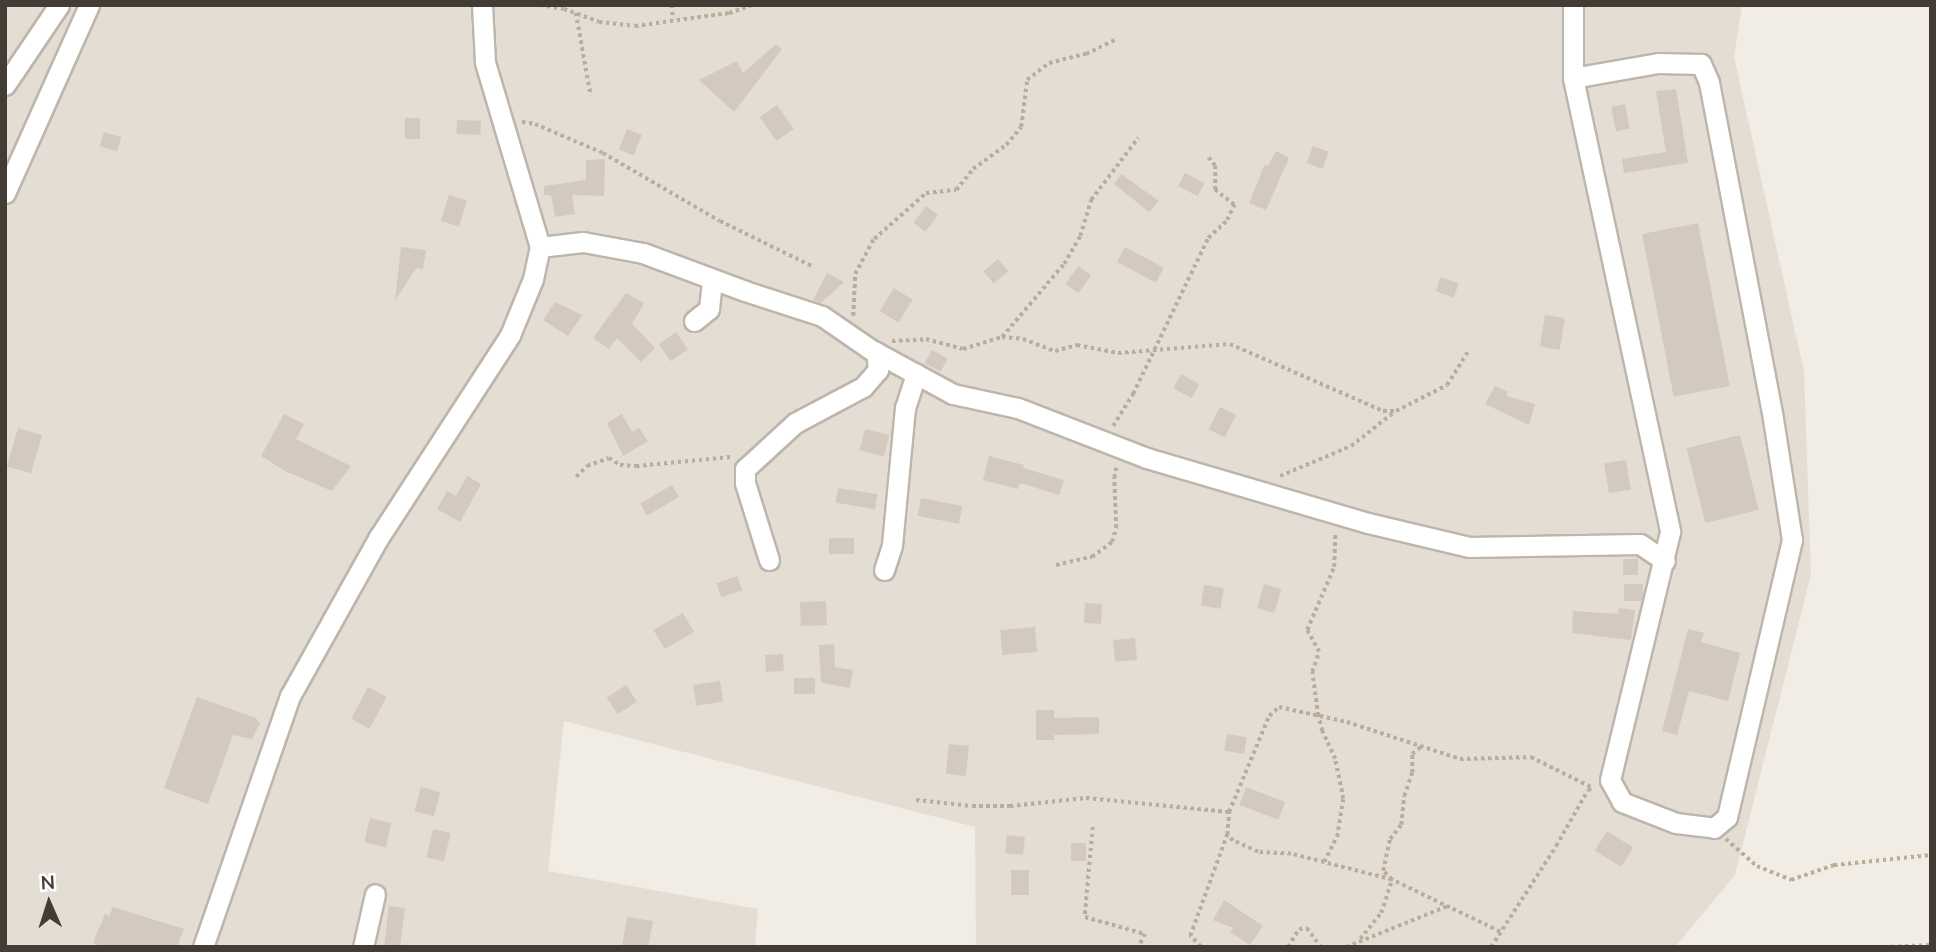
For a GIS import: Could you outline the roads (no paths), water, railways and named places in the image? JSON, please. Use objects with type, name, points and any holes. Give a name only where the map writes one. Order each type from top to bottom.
[{"type":"street","points":[[5,85],[59,5]]},
{"type":"street","points":[[5,192],[89,5]]},
{"type":"street","points":[[203,947],[290,696],[379,537],[510,335],[533,279],[540,247],[485,62],[482,5]]},
{"type":"street","points":[[1573,5],[1573,78],[1670,532],[1665,561],[1601,784],[1622,802],[1676,823],[1714,828],[1727,817],[1792,540],[1773,418],[1709,82],[1701,64],[1658,63],[1573,78]]},
{"type":"street","points":[[540,247],[583,242],[643,253],[822,316],[865,345],[953,394],[1018,408],[1120,447],[1329,512],[1469,547],[1640,544],[1665,561]]},
{"type":"street","points":[[695,321],[709,309],[712,279]]},
{"type":"street","points":[[769,560],[745,483],[745,469],[794,424],[863,387],[878,370],[865,345]]},
{"type":"street","points":[[884,570],[892,545],[905,408],[916,374]]},
{"type":"street","points":[[363,947],[375,894]]}]
